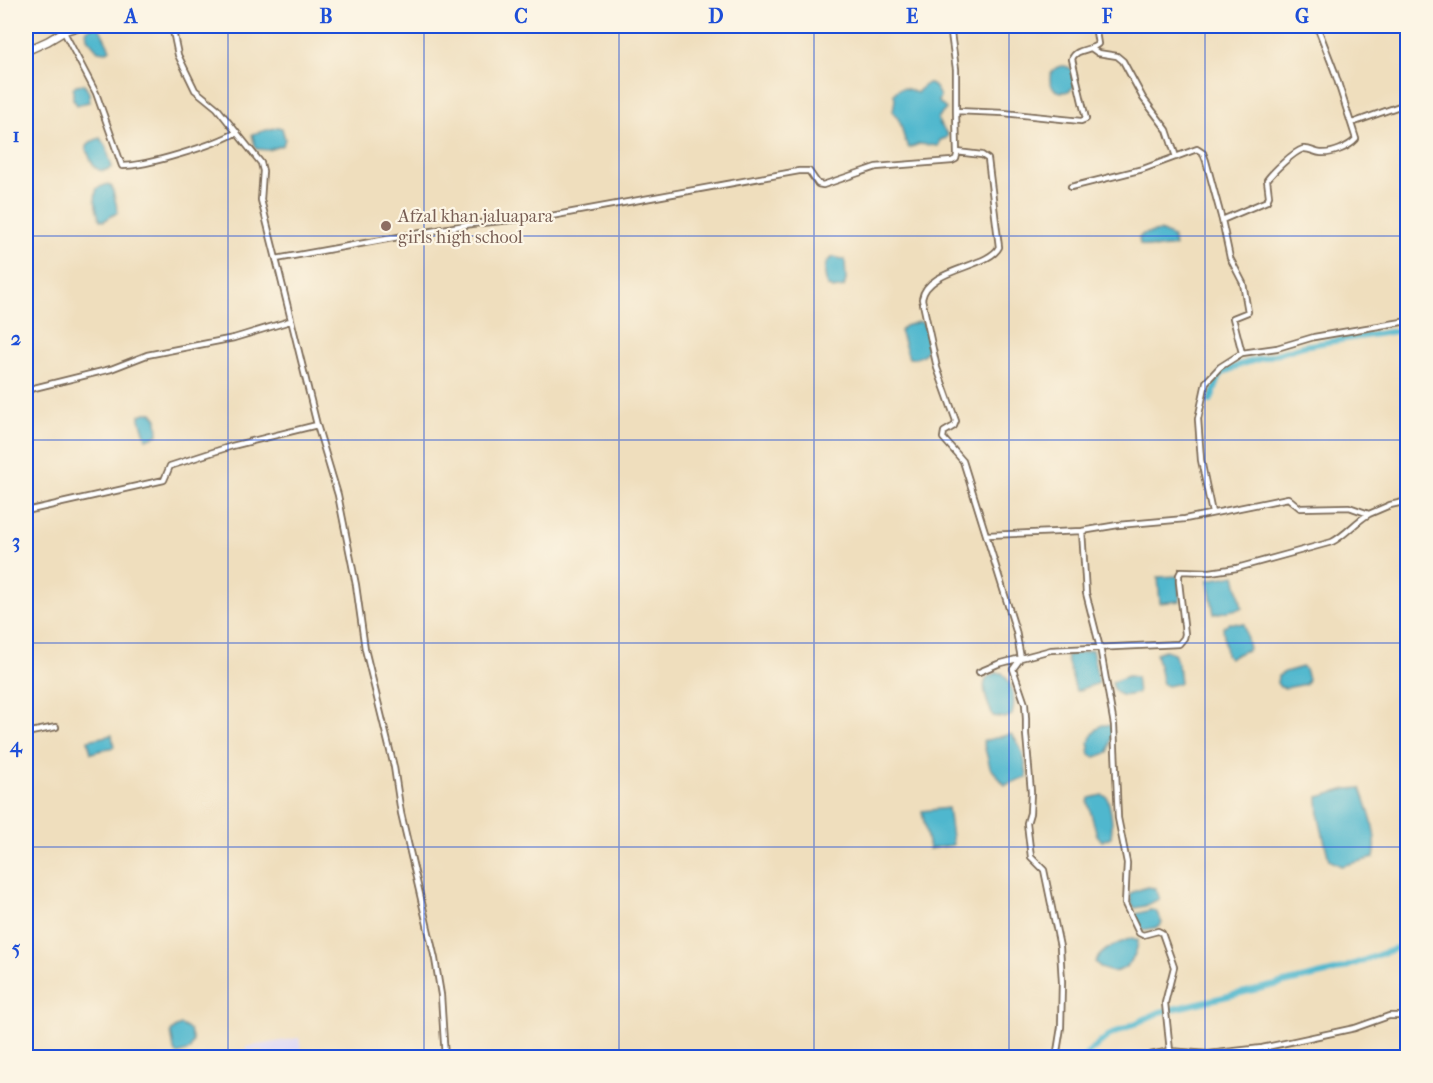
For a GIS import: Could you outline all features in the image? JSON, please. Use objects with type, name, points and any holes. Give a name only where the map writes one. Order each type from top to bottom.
[{"type":"main road","points":[[26,51],[73,26]]},
{"type":"street","points":[[84,26],[64,32],[96,93],[122,166],[167,157],[226,138],[237,132]]},
{"type":"street","points":[[172,26],[178,56],[195,90],[217,108],[261,163],[263,171],[261,200],[317,426],[338,495],[356,585],[365,649],[394,767],[401,813],[435,959],[441,995],[445,1058]]},
{"type":"street","points":[[276,259],[471,224],[551,216],[799,171],[809,171],[818,184],[823,185],[876,167],[951,161],[956,159],[957,152],[956,69],[950,26]]},
{"type":"street","points":[[956,111],[1085,120],[1087,116],[1072,59],[1074,54],[1098,44],[1095,26]]},
{"type":"street","points":[[1222,220],[1267,201],[1269,196],[1267,180],[1297,152],[1308,149],[1320,153],[1329,152],[1356,139],[1317,26]]},
{"type":"street","points":[[1091,48],[1098,53],[1117,56],[1123,61],[1143,98],[1167,130],[1176,157]]},
{"type":"street","points":[[1352,123],[1407,103]]},
{"type":"street","points":[[1071,187],[1143,169],[1191,150],[1197,149],[1203,153],[1230,258],[1243,283],[1248,312],[1233,318],[1242,353]]},
{"type":"street","points":[[957,152],[983,155],[988,159],[999,247],[996,253],[957,268],[927,287],[922,299],[938,368],[956,421],[954,426],[944,432],[943,438],[963,461],[1016,631],[1021,658],[1013,669],[1025,704],[1031,792],[1027,823],[1028,838],[1031,857],[1044,870],[1060,947],[1061,1027],[1056,1058]]},
{"type":"street","points":[[26,390],[111,369],[147,355],[234,338],[290,321]]},
{"type":"street","points":[[1212,513],[1201,460],[1198,419],[1206,382],[1220,367],[1242,353],[1277,348],[1314,336],[1407,321]]},
{"type":"street","points":[[26,511],[164,480],[170,466],[232,446],[317,426]]},
{"type":"street","points":[[987,535],[1082,531],[1185,519],[1288,498],[1300,508],[1349,507],[1369,514]]},
{"type":"street","points":[[979,672],[998,664],[1051,650],[1175,645],[1182,642],[1185,634],[1179,582],[1181,571],[1223,571],[1322,545],[1341,537],[1369,514],[1407,501]]},
{"type":"street","points":[[1082,531],[1086,593],[1100,648],[1114,725],[1118,818],[1126,863],[1125,904],[1139,933],[1143,935],[1160,931],[1174,967],[1165,1003],[1170,1051]]},
{"type":"street","points":[[26,733],[56,727]]},
{"type":"street","points":[[1148,1058],[1150,1055],[1170,1051],[1208,1054],[1262,1048],[1355,1028],[1389,1016],[1407,1016]]},
{"type":"shaded area","points":[[299,1038],[302,1057],[263,1057],[261,1049],[252,1051],[253,1057],[248,1057],[246,1047]]},
{"type":"water","points":[[95,26],[99,27],[110,49],[106,52],[98,51],[87,38],[86,30]]},
{"type":"water","points":[[1063,66],[1072,70],[1076,79],[1072,88],[1063,92],[1054,88],[1050,79],[1054,70]]},
{"type":"water","points":[[928,83],[936,89],[940,97],[938,101],[946,109],[938,118],[948,135],[940,140],[938,146],[919,144],[909,148],[897,116],[893,112],[894,94],[902,88],[917,93]]},
{"type":"water","points":[[84,84],[89,93],[89,102],[77,105],[73,99],[73,88]]},
{"type":"water","points":[[282,128],[285,139],[283,145],[269,150],[256,149],[252,134]]},
{"type":"water","points":[[100,138],[106,147],[112,167],[106,170],[94,166],[86,148],[90,142]]},
{"type":"water","points":[[108,184],[112,187],[118,212],[104,221],[100,220],[95,196],[97,188]]},
{"type":"water","points":[[1160,231],[1173,237],[1175,246],[1158,248],[1140,244],[1139,238],[1143,234]]},
{"type":"water","points":[[834,257],[845,260],[846,280],[844,287],[833,289],[827,286],[825,269],[827,262]]},
{"type":"water","points":[[922,322],[927,334],[926,351],[917,358],[909,358],[900,331],[905,326]]},
{"type":"water","points":[[152,413],[157,419],[158,435],[146,439],[140,419],[140,415]]},
{"type":"water","points":[[1235,575],[1242,608],[1214,614],[1208,580]]},
{"type":"water","points":[[1178,576],[1180,601],[1160,603],[1158,577]]},
{"type":"water","points":[[1229,623],[1244,624],[1249,649],[1229,658],[1226,654],[1223,627]]},
{"type":"water","points":[[1092,650],[1099,683],[1076,691],[1066,656]]},
{"type":"water","points":[[1165,650],[1174,653],[1180,683],[1167,686],[1163,684],[1156,653]]},
{"type":"water","points":[[1302,667],[1308,679],[1306,684],[1280,687],[1277,683],[1278,676]]},
{"type":"water","points":[[997,673],[1002,673],[1006,677],[1013,692],[1012,715],[1005,718],[993,716],[987,702],[985,681]]},
{"type":"water","points":[[1128,676],[1136,677],[1138,693],[1118,694],[1112,682]]},
{"type":"water","points":[[1102,725],[1109,725],[1113,731],[1108,753],[1095,757],[1090,755],[1089,742],[1095,731]]},
{"type":"water","points":[[1011,734],[1023,754],[1027,777],[1005,785],[990,767],[983,741]]},
{"type":"water","points":[[112,735],[114,747],[91,753],[88,740]]},
{"type":"water","points":[[1361,788],[1374,832],[1374,858],[1341,866],[1329,860],[1319,818],[1318,797],[1347,789]]},
{"type":"water","points":[[1102,795],[1107,797],[1112,827],[1111,837],[1102,841],[1097,835],[1088,803],[1089,798]]},
{"type":"water","points":[[948,808],[953,845],[929,849],[922,811]]},
{"type":"water","points":[[1147,887],[1155,888],[1159,899],[1135,908],[1130,895]]},
{"type":"water","points":[[1150,910],[1156,911],[1162,923],[1159,927],[1143,930],[1135,919],[1136,914]]},
{"type":"water","points":[[1132,938],[1138,940],[1137,949],[1134,957],[1124,968],[1110,971],[1095,962],[1106,950]]},
{"type":"water","points":[[181,1025],[190,1030],[193,1041],[190,1050],[177,1054],[171,1032]]},
{"type":"waterway","points":[[1210,401],[1221,374],[1239,365],[1303,346],[1408,329]]},
{"type":"waterway","points":[[1086,1058],[1086,1055],[1108,1036],[1160,1012],[1335,971],[1408,944]]},
{"type":"place","name":"Afzal khan jaluapara girls high school","points":[[386,226]]}]
